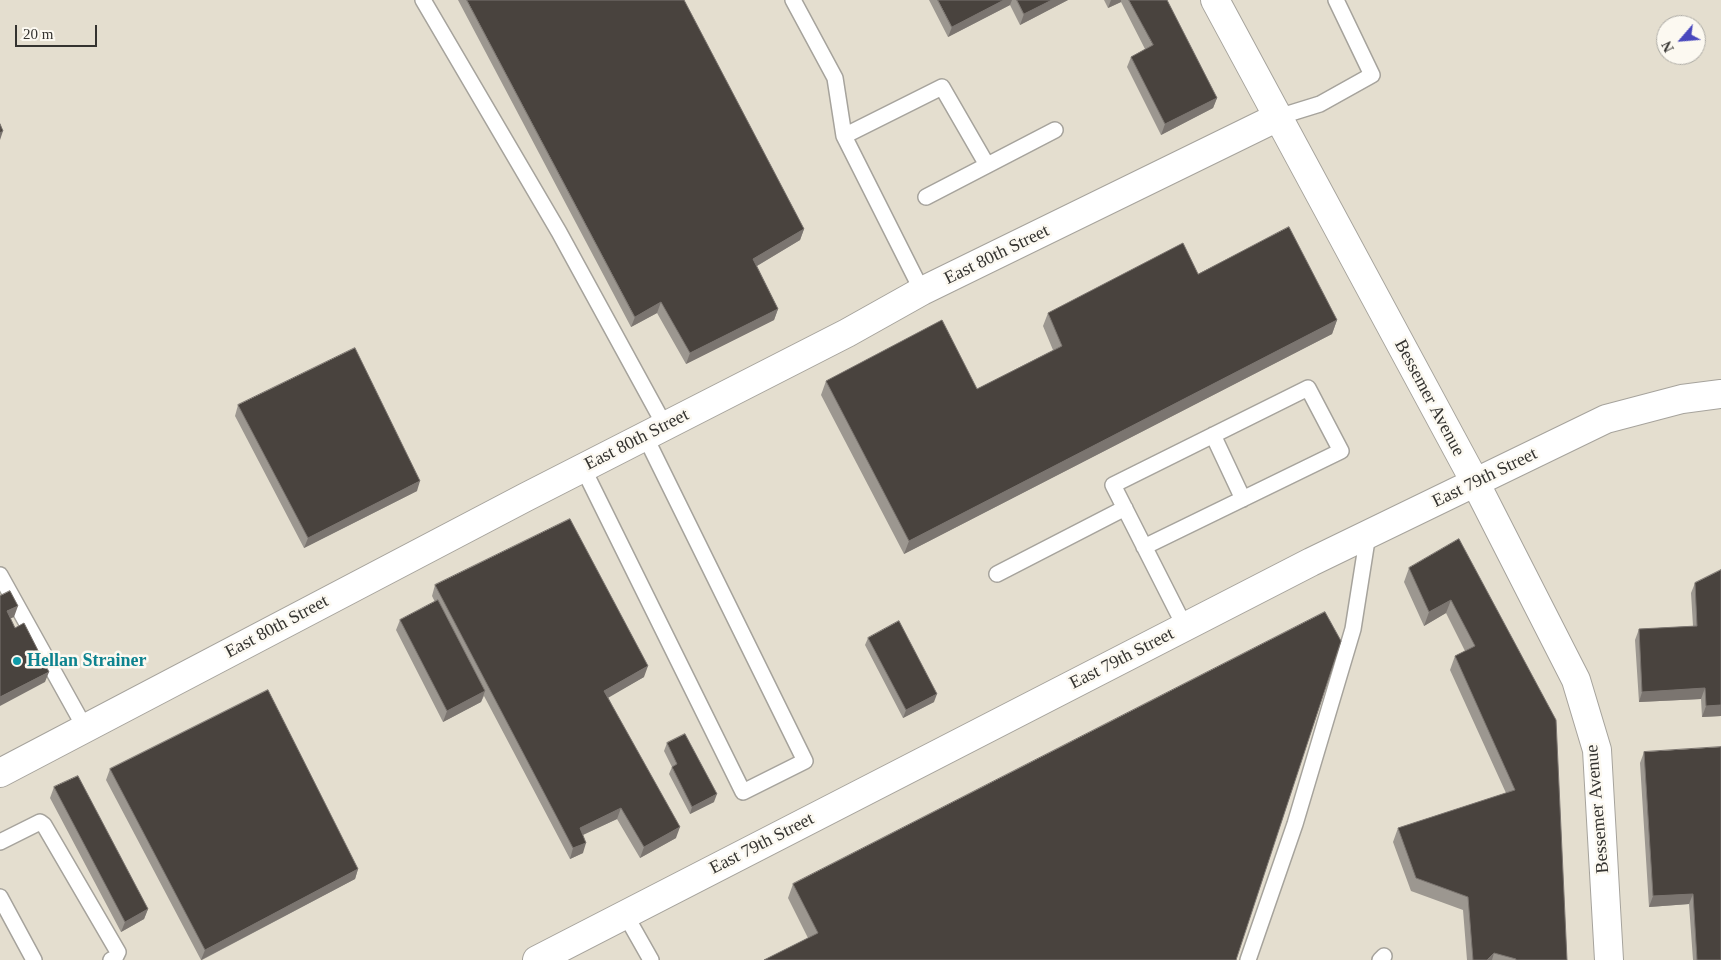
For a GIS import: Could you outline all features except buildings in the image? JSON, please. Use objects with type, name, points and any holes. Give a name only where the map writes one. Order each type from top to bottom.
[{"type":"street","name":"Bessemer Avenue","points":[[1215,0],[1475,482],[1576,680],[1597,750],[1609,960]]},
{"type":"street","name":"East 80th Street","points":[[0,773],[583,468],[847,333],[922,291],[1278,117]]},
{"type":"street","name":"East 79th Street","points":[[537,960],[1368,534],[1606,419],[1682,399],[1721,394]]},
{"type":"lane","points":[[423,0],[559,232],[655,431],[805,761],[743,792],[583,468]]},
{"type":"lane","points":[[793,0],[835,78],[844,136],[922,291]]},
{"type":"lane","points":[[1278,117],[1320,104],[1372,75],[1336,0]]},
{"type":"lane","points":[[844,136],[942,87],[987,165]]},
{"type":"lane","points":[[926,197],[1055,130]]},
{"type":"lane","points":[[1144,547],[1341,451],[1308,388],[1113,485],[1144,547],[1185,627]]},
{"type":"lane","points":[[1213,435],[1243,499]]},
{"type":"lane","points":[[997,574],[1125,508]]},
{"type":"lane","points":[[1248,960],[1295,824],[1353,629],[1368,534]]},
{"type":"lane","points":[[0,575],[85,728]]},
{"type":"lane","points":[[0,842],[40,822],[44,825],[117,957]]},
{"type":"lane","points":[[0,897],[34,960]]},
{"type":"lane","points":[[624,914],[650,960]]},
{"type":"shaded area","points":[[0,0],[1721,0],[1721,960],[0,960]]},
{"type":"place","name":"Hellan Strainer","points":[[17,661]]}]
